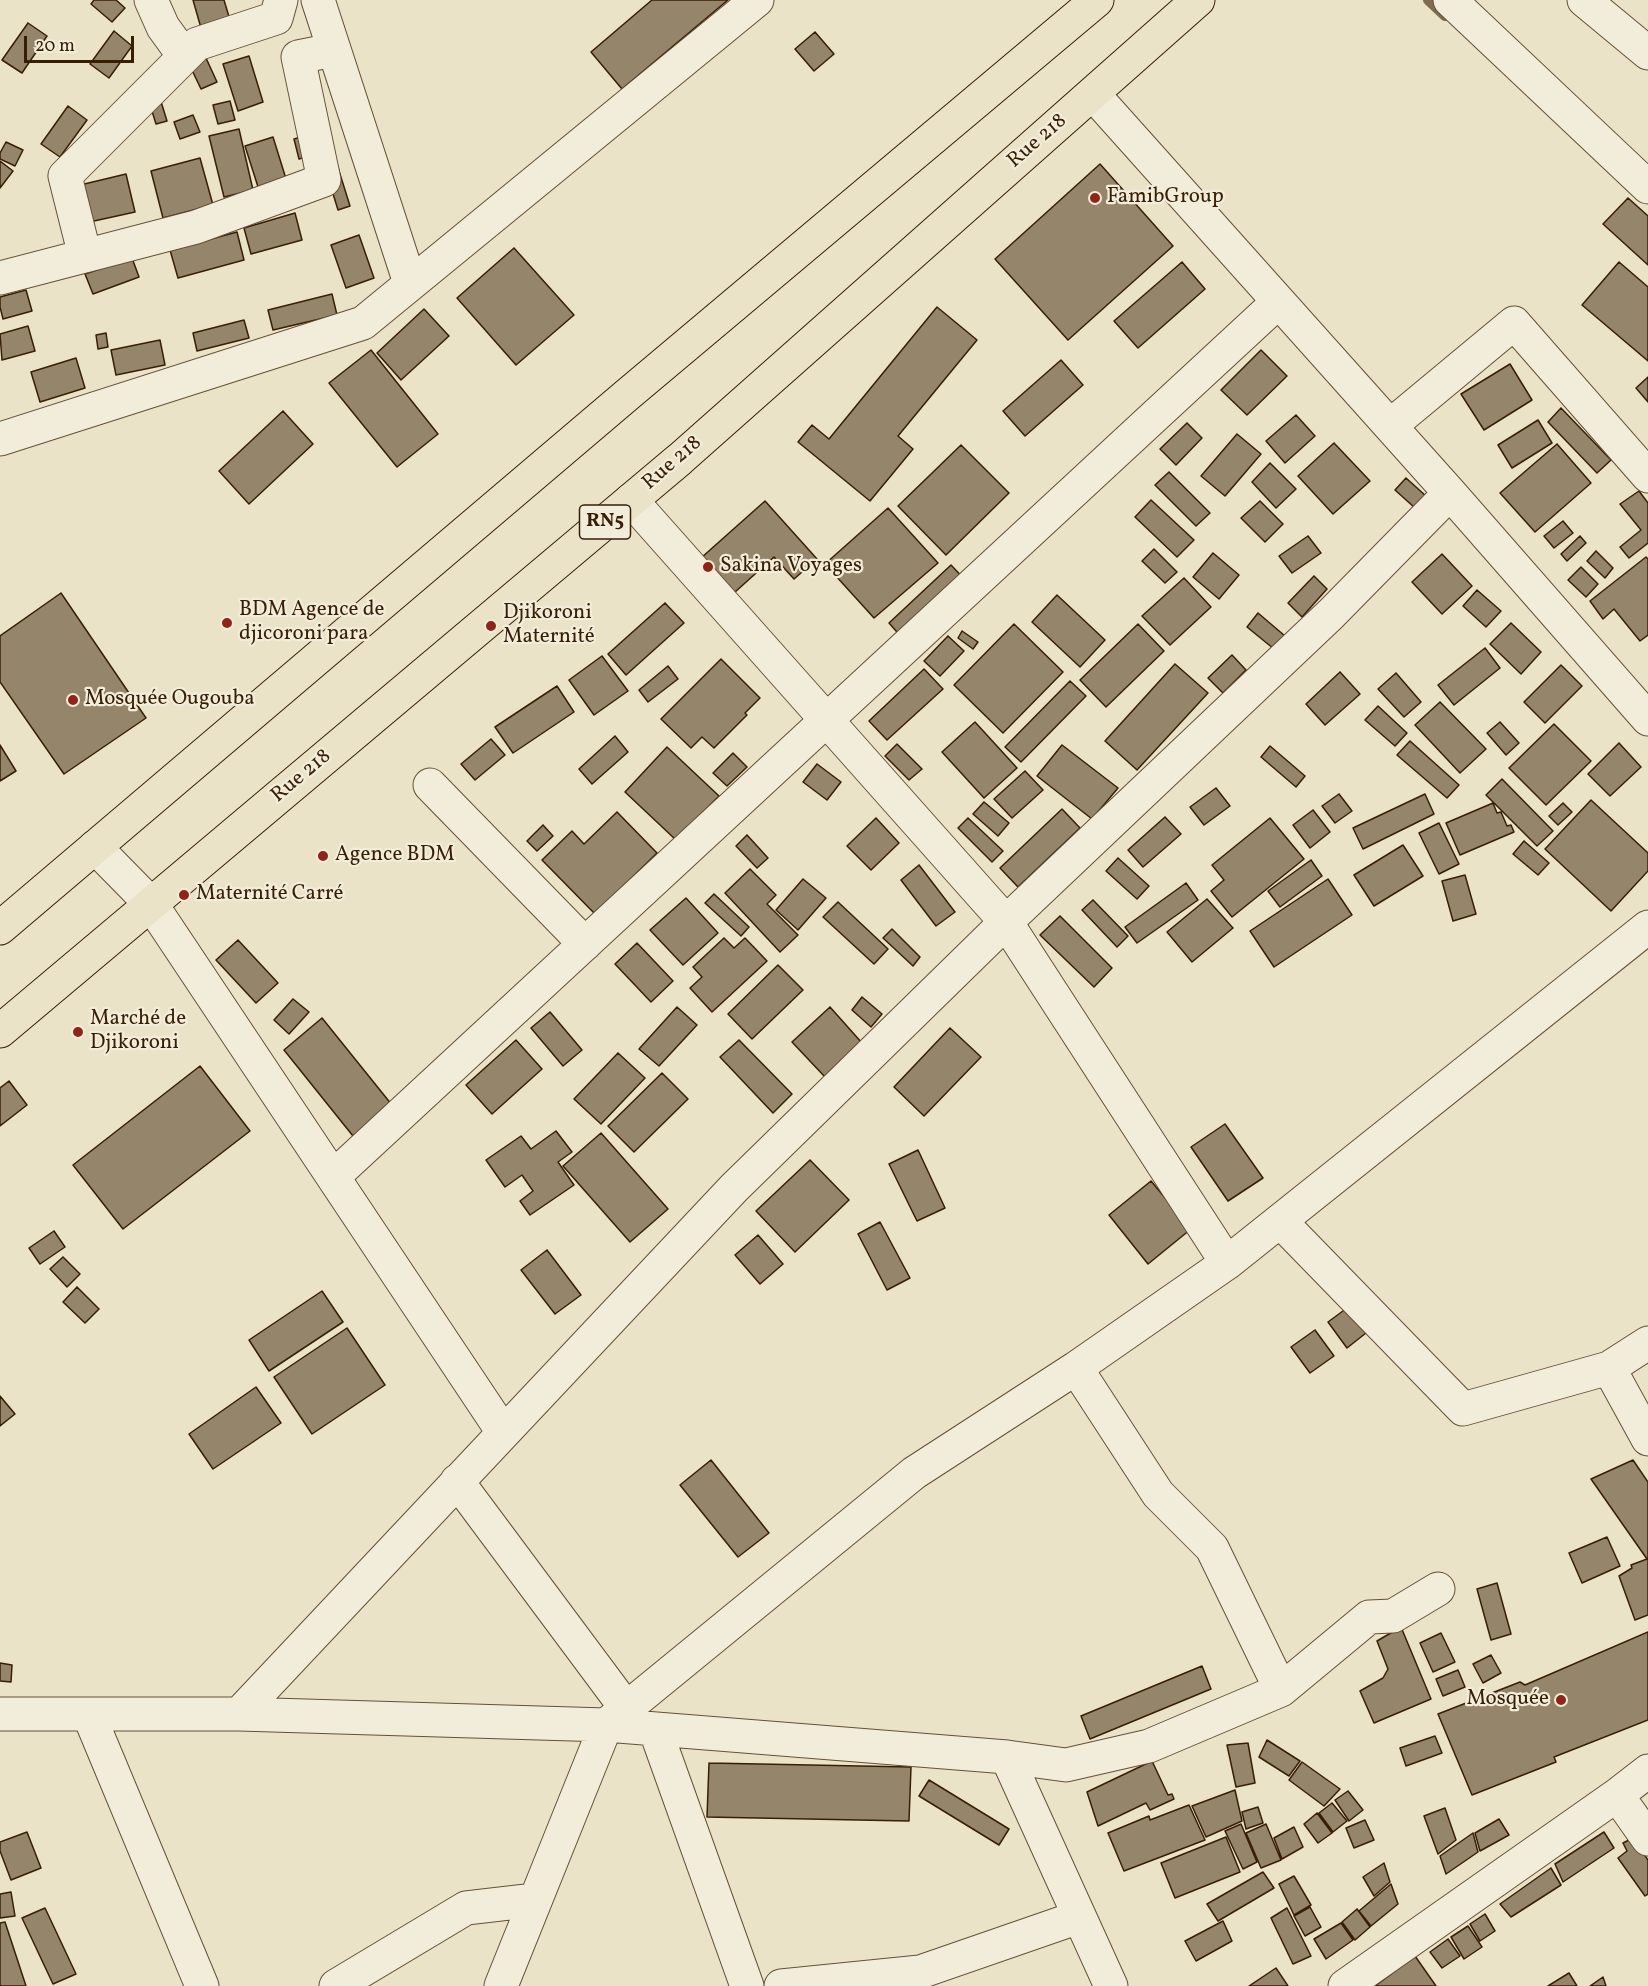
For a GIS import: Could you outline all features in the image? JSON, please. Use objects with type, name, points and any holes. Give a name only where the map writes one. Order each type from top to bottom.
[{"type":"highway","points":[[0,928],[627,394],[1097,0]]},
{"type":"highway","name":"Rue 218","points":[[0,1031],[680,459],[1198,0]]},
{"type":"street","points":[[151,0],[163,27],[184,57]]},
{"type":"street","points":[[85,256],[65,176],[197,44],[276,18],[281,0]]},
{"type":"street","points":[[318,0],[410,283]]},
{"type":"street","points":[[0,439],[363,323],[757,0]]},
{"type":"street","points":[[1450,0],[1648,187]]},
{"type":"street","points":[[1584,0],[1648,52]]},
{"type":"street","points":[[0,279],[196,227],[324,180],[298,57],[333,50]]},
{"type":"street","points":[[1093,94],[1450,493],[1648,719]]},
{"type":"street","points":[[333,1177],[1278,302]]},
{"type":"street","points":[[1390,426],[1514,323],[1648,476]]},
{"type":"street","points":[[239,1714],[734,1188],[1006,922],[1331,614],[1450,493]]},
{"type":"street","points":[[631,500],[1006,922],[1227,1263]]},
{"type":"street","points":[[430,785],[585,944]]},
{"type":"street","points":[[95,847],[151,904],[502,1432]]},
{"type":"street","points":[[501,1986],[535,1900],[616,1716],[914,1473],[1077,1368],[1227,1263],[1648,927]]},
{"type":"street","points":[[1280,1221],[1462,1409],[1609,1368],[1648,1343]]},
{"type":"street","points":[[1077,1368],[1158,1494],[1212,1548],[1281,1690]]},
{"type":"street","points":[[1609,1368],[1648,1439]]},
{"type":"street","points":[[457,1481],[616,1716]]},
{"type":"street","points":[[0,1714],[616,1716],[655,1729],[1007,1757],[1066,1765],[1149,1746],[1281,1690],[1370,1617],[1393,1616],[1438,1589]]},
{"type":"street","points":[[89,1715],[202,1986]]},
{"type":"street","points":[[655,1729],[747,1986]]},
{"type":"street","points":[[1007,1757],[1111,1986]]},
{"type":"street","points":[[1345,1986],[1648,1771]]},
{"type":"street","points":[[1617,1795],[1648,1839]]},
{"type":"street","points":[[336,1986],[466,1908],[535,1900]]},
{"type":"street","points":[[781,1986],[920,1972],[1079,1917]]},
{"type":"building","points":[[94,0],[116,0],[125,8],[112,22],[91,4]]},
{"type":"building","points":[[193,0],[224,0],[230,20],[201,28]]},
{"type":"building","points":[[652,0],[728,0],[622,89],[591,52]]},
{"type":"building","points":[[28,23],[47,36],[22,73],[2,60]]},
{"type":"building","points":[[114,31],[132,46],[109,78],[90,64]]},
{"type":"building","points":[[815,32],[834,54],[814,71],[795,49]]},
{"type":"building","points":[[249,56],[263,102],[238,111],[223,64]]},
{"type":"building","points":[[206,58],[217,82],[201,89],[190,66]]},
{"type":"building","points":[[159,95],[167,121],[156,124],[148,98]]},
{"type":"building","points":[[230,101],[235,120],[218,124],[213,105]]},
{"type":"building","points":[[68,106],[87,120],[60,157],[41,144]]},
{"type":"building","points":[[193,115],[200,132],[180,139],[174,122]]},
{"type":"building","points":[[239,129],[253,190],[224,197],[209,136]]},
{"type":"building","points":[[312,134],[317,154],[299,159],[294,139]]},
{"type":"building","points":[[273,137],[287,182],[259,190],[245,146]]},
{"type":"building","points":[[6,142],[23,150],[15,166],[0,159],[0,153]]},
{"type":"building","points":[[200,158],[213,205],[163,218],[151,171]]},
{"type":"building","points":[[335,158],[350,206],[338,210],[323,161]]},
{"type":"building","points":[[0,161],[13,171],[0,188]]},
{"type":"building","points":[[1100,164],[1173,246],[1068,340],[995,259]]},
{"type":"building","points":[[126,174],[135,212],[85,223],[76,186]]},
{"type":"building","points":[[1628,198],[1648,216],[1648,265],[1603,224]]},
{"type":"building","points":[[295,213],[302,240],[251,254],[244,228]]},
{"type":"building","points":[[237,232],[244,260],[178,278],[170,250]]},
{"type":"building","points":[[359,235],[374,278],[346,288],[331,245]]},
{"type":"building","points":[[514,248],[574,315],[516,365],[457,298]]},
{"type":"building","points":[[132,258],[139,277],[93,294],[85,274]]},
{"type":"building","points":[[1182,262],[1205,289],[1138,348],[1114,321]]},
{"type":"building","points":[[1619,262],[1648,287],[1648,361],[1582,305]]},
{"type":"building","points":[[26,290],[32,311],[3,319],[0,297]]},
{"type":"building","points":[[332,294],[337,315],[273,330],[268,310]]},
{"type":"building","points":[[937,307],[977,340],[898,436],[913,449],[870,501],[798,442],[812,425],[829,439]]},
{"type":"building","points":[[424,309],[449,336],[401,380],[377,353]]},
{"type":"building","points":[[244,320],[249,338],[197,351],[193,333]]},
{"type":"building","points":[[28,326],[35,351],[2,360],[0,334]]},
{"type":"building","points":[[106,333],[108,347],[98,349],[96,335]]},
{"type":"building","points":[[160,340],[165,365],[116,375],[111,350]]},
{"type":"building","points":[[371,350],[438,434],[397,467],[329,383]]},
{"type":"building","points":[[1261,350],[1287,376],[1247,415],[1221,390]]},
{"type":"building","points":[[76,358],[85,388],[40,402],[31,372]]},
{"type":"building","points":[[1061,360],[1083,385],[1025,436],[1003,411]]},
{"type":"building","points":[[1510,364],[1532,400],[1484,430],[1461,394]]},
{"type":"building","points":[[1648,377],[1648,402],[1636,388]]},
{"type":"building","points":[[1561,408],[1611,460],[1597,473],[1548,422]]},
{"type":"building","points":[[283,411],[313,444],[249,504],[219,471]]},
{"type":"building","points":[[1296,415],[1315,436],[1285,463],[1266,441]]},
{"type":"building","points":[[1538,420],[1552,443],[1512,468],[1498,445]]},
{"type":"building","points":[[1187,423],[1202,438],[1176,465],[1160,449]]},
{"type":"building","points":[[1237,434],[1261,454],[1225,496],[1201,476]]},
{"type":"building","points":[[1334,443],[1370,481],[1333,514],[1298,476]]},
{"type":"building","points":[[1557,444],[1591,483],[1535,532],[1500,493]]},
{"type":"building","points":[[961,445],[1009,493],[946,555],[898,506]]},
{"type":"building","points":[[1270,463],[1296,489],[1276,508],[1252,482]]},
{"type":"building","points":[[1169,472],[1210,513],[1196,526],[1155,485]]},
{"type":"building","points":[[1406,478],[1426,496],[1415,508],[1395,490]]},
{"type":"building","points":[[1639,491],[1648,503],[1648,543],[1629,558],[1620,547],[1641,530],[1620,504]]},
{"type":"building","points":[[1151,500],[1194,540],[1177,557],[1135,517]]},
{"type":"building","points":[[765,501],[817,559],[794,579],[774,557],[725,601],[692,566]]},
{"type":"building","points":[[1260,501],[1283,524],[1265,542],[1241,518]]},
{"type":"building","points":[[888,508],[938,563],[874,618],[825,564]]},
{"type":"building","points":[[1563,521],[1573,533],[1554,548],[1544,536]]},
{"type":"building","points":[[1308,536],[1321,553],[1292,573],[1279,556]]},
{"type":"building","points":[[1580,536],[1586,543],[1567,561],[1561,554]]},
{"type":"building","points":[[1154,549],[1177,572],[1165,583],[1142,561]]},
{"type":"building","points":[[1596,551],[1613,568],[1605,578],[1587,561]]},
{"type":"building","points":[[1213,553],[1239,575],[1219,599],[1193,577]]},
{"type":"building","points":[[1442,554],[1472,586],[1442,614],[1412,582]]},
{"type":"building","points":[[1646,557],[1648,559],[1648,635],[1640,641],[1614,609],[1603,619],[1590,601]]},
{"type":"building","points":[[951,565],[967,582],[904,640],[889,623]]},
{"type":"building","points":[[1581,567],[1598,584],[1586,597],[1568,580]]},
{"type":"building","points":[[1314,576],[1327,589],[1302,617],[1288,603]]},
{"type":"building","points":[[1184,578],[1211,607],[1170,645],[1142,616]]},
{"type":"building","points":[[1477,590],[1501,611],[1486,627],[1463,606]]},
{"type":"building","name":"Mosquée Ougouba","points":[[61,593],[146,718],[64,774],[0,682],[0,636]]},
{"type":"building","points":[[1057,595],[1105,640],[1080,667],[1032,622]]},
{"type":"building","points":[[665,603],[684,623],[626,675],[608,654]]},
{"type":"building","points":[[1258,613],[1285,636],[1274,649],[1247,627]]},
{"type":"building","points":[[1511,623],[1541,652],[1521,674],[1490,644]]},
{"type":"building","points":[[1014,624],[1063,672],[1003,733],[954,685]]},
{"type":"building","points":[[1138,624],[1164,651],[1106,707],[1080,680]]},
{"type":"building","points":[[962,631],[978,642],[973,649],[958,638]]},
{"type":"building","points":[[948,636],[964,651],[940,676],[924,661]]},
{"type":"building","points":[[1485,648],[1500,668],[1454,705],[1438,685]]},
{"type":"building","points":[[1232,655],[1246,670],[1223,693],[1208,678]]},
{"type":"building","points":[[602,656],[628,691],[594,715],[569,680]]},
{"type":"building","points":[[721,659],[760,698],[745,713],[747,715],[714,748],[702,737],[691,748],[661,719]]},
{"type":"building","points":[[1175,664],[1208,693],[1137,770],[1105,741]]},
{"type":"building","points":[[1561,665],[1582,686],[1545,723],[1524,702]]},
{"type":"building","points":[[668,666],[678,679],[648,702],[639,690]]},
{"type":"building","points":[[924,669],[943,689],[887,740],[869,721]]},
{"type":"building","points":[[1340,672],[1360,694],[1325,725],[1306,704]]},
{"type":"building","points":[[1396,673],[1421,702],[1404,717],[1378,689]]},
{"type":"building","points":[[1070,681],[1086,696],[1021,762],[1005,747]]},
{"type":"building","points":[[557,686],[574,712],[513,753],[495,727]]},
{"type":"building","points":[[1440,702],[1486,749],[1460,773],[1415,725]]},
{"type":"building","points":[[1378,706],[1407,733],[1395,746],[1365,720]]},
{"type":"building","points":[[975,722],[1017,768],[984,798],[942,752]]},
{"type":"building","points":[[1500,722],[1519,743],[1506,755],[1487,733]]},
{"type":"building","points":[[1554,724],[1591,761],[1546,805],[1509,768]]},
{"type":"building","points":[[615,736],[628,752],[592,784],[579,769]]},
{"type":"building","points":[[491,739],[505,755],[475,780],[461,764]]},
{"type":"building","points":[[1410,741],[1459,785],[1447,798],[1397,755]]},
{"type":"building","points":[[1619,743],[1641,767],[1610,796],[1588,774]]},
{"type":"building","points":[[897,744],[922,769],[909,780],[885,756]]},
{"type":"building","points":[[0,745],[16,771],[0,781]]},
{"type":"building","points":[[1062,745],[1118,788],[1092,819],[1037,776]]},
{"type":"building","points":[[1270,746],[1305,776],[1296,787],[1261,757]]},
{"type":"building","points":[[667,747],[719,796],[676,840],[625,792]]},
{"type":"building","points":[[733,753],[747,767],[727,786],[713,773]]},
{"type":"building","points":[[817,764],[841,782],[827,800],[803,782]]},
{"type":"building","points":[[1025,771],[1043,790],[1012,818],[994,799]]},
{"type":"building","points":[[1502,779],[1553,831],[1537,846],[1486,795]]},
{"type":"building","points":[[1216,788],[1230,806],[1204,825],[1190,807]]},
{"type":"building","points":[[1339,794],[1352,811],[1335,823],[1322,806]]},
{"type":"building","points":[[1425,794],[1434,814],[1363,849],[1353,828]]},
{"type":"building","points":[[1591,800],[1648,853],[1648,871],[1611,911],[1545,849]]},
{"type":"building","points":[[984,802],[1009,823],[998,836],[973,814]]},
{"type":"building","points":[[1493,803],[1497,813],[1501,812],[1507,826],[1511,825],[1514,832],[1460,855],[1446,823]]},
{"type":"building","points":[[1563,803],[1572,812],[1558,825],[1549,816]]},
{"type":"building","points":[[1062,809],[1080,828],[1018,887],[1000,868]]},
{"type":"building","points":[[1313,810],[1330,832],[1310,848],[1293,825]]},
{"type":"building","points":[[617,812],[657,853],[595,914],[542,860],[572,831],[584,844]]},
{"type":"building","points":[[1165,817],[1181,834],[1143,867],[1128,850]]},
{"type":"building","points":[[876,818],[899,843],[871,870],[847,846]]},
{"type":"building","points":[[968,818],[1003,851],[992,862],[958,828]]},
{"type":"building","points":[[1270,818],[1304,859],[1232,917],[1211,891],[1224,880],[1212,865]]},
{"type":"building","points":[[1439,823],[1459,864],[1439,874],[1419,833]]},
{"type":"building","points":[[543,825],[553,836],[537,851],[527,841]]},
{"type":"building","points":[[747,835],[768,858],[757,868],[736,846]]},
{"type":"building","points":[[1524,841],[1549,863],[1538,875],[1513,854]]},
{"type":"building","points":[[1403,845],[1423,876],[1374,906],[1354,875]]},
{"type":"building","points":[[1118,858],[1149,886],[1137,899],[1106,871]]},
{"type":"building","points":[[1311,860],[1322,876],[1280,907],[1268,891]]},
{"type":"building","points":[[919,865],[955,912],[936,926],[901,880]]},
{"type":"building","points":[[750,869],[776,895],[767,904],[798,935],[780,952],[725,893]]},
{"type":"building","points":[[1465,875],[1476,914],[1453,921],[1442,881]]},
{"type":"building","points":[[803,879],[826,898],[798,930],[776,910]]},
{"type":"building","points":[[1328,879],[1352,915],[1274,967],[1250,931]]},
{"type":"building","points":[[1186,883],[1198,900],[1137,943],[1125,927]]},
{"type":"building","points":[[714,894],[749,927],[741,936],[705,903]]},
{"type":"building","points":[[686,898],[718,933],[683,965],[650,930]]},
{"type":"building","points":[[1207,899],[1233,928],[1192,962],[1167,932]]},
{"type":"building","points":[[1093,900],[1128,936],[1117,947],[1082,910]]},
{"type":"building","points":[[838,902],[888,949],[874,964],[823,917]]},
{"type":"building","points":[[1060,916],[1112,968],[1094,987],[1040,935]]},
{"type":"building","points":[[892,929],[920,957],[913,966],[883,938]]},
{"type":"building","points":[[724,938],[734,948],[745,938],[767,961],[712,1012],[690,988],[702,977],[693,967]]},
{"type":"building","points":[[238,940],[278,983],[256,1003],[216,960]]},
{"type":"building","points":[[637,943],[673,981],[651,1002],[615,964]]},
{"type":"building","points":[[778,965],[803,990],[752,1039],[728,1014]]},
{"type":"building","points":[[862,997],[882,1014],[871,1027],[852,1010]]},
{"type":"building","points":[[293,999],[309,1012],[289,1034],[274,1020]]},
{"type":"building","points":[[677,1007],[697,1025],[659,1066],[639,1049]]},
{"type":"building","points":[[830,1007],[862,1043],[825,1077],[792,1042]]},
{"type":"building","points":[[550,1012],[582,1050],[563,1066],[531,1028]]},
{"type":"building","points":[[322,1018],[392,1105],[353,1136],[284,1050]]},
{"type":"building","points":[[950,1028],[981,1057],[924,1116],[894,1087]]},
{"type":"building","points":[[516,1040],[542,1069],[492,1114],[466,1085]]},
{"type":"building","points":[[739,1040],[792,1094],[773,1113],[720,1057]]},
{"type":"building","points":[[618,1053],[645,1078],[601,1124],[574,1099]]},
{"type":"building","points":[[200,1066],[250,1131],[123,1229],[73,1165]]},
{"type":"building","points":[[662,1073],[688,1099],[634,1152],[608,1126]]},
{"type":"building","points":[[9,1081],[27,1105],[0,1126],[0,1088]]},
{"type":"building","points":[[1225,1124],[1263,1178],[1228,1201],[1191,1147]]},
{"type":"building","points":[[556,1131],[572,1152],[558,1162],[574,1185],[530,1215],[520,1201],[533,1191],[522,1175],[505,1187],[486,1160],[521,1136],[531,1149]]},
{"type":"building","points":[[601,1133],[668,1209],[630,1242],[563,1166]]},
{"type":"building","points":[[918,1150],[945,1208],[917,1221],[889,1164]]},
{"type":"building","points":[[810,1160],[849,1200],[795,1252],[756,1211]]},
{"type":"building","points":[[1151,1181],[1191,1229],[1148,1264],[1109,1215]]},
{"type":"building","points":[[880,1222],[910,1278],[887,1290],[858,1234]]},
{"type":"building","points":[[54,1231],[65,1247],[40,1264],[29,1248]]},
{"type":"building","points":[[758,1235],[783,1264],[760,1284],[735,1255]]},
{"type":"building","points":[[547,1250],[581,1295],[555,1314],[521,1270]]},
{"type":"building","points":[[63,1257],[80,1274],[67,1287],[50,1269]]},
{"type":"building","points":[[77,1287],[99,1309],[85,1323],[63,1302]]},
{"type":"building","points":[[322,1291],[343,1322],[269,1371],[249,1340]]},
{"type":"building","points":[[1347,1308],[1366,1333],[1347,1348],[1328,1322]]},
{"type":"building","points":[[347,1328],[385,1385],[312,1434],[274,1377]]},
{"type":"building","points":[[1315,1330],[1334,1356],[1310,1373],[1291,1347]]},
{"type":"building","points":[[256,1387],[281,1423],[213,1469],[189,1434]]},
{"type":"building","points":[[0,1396],[15,1414],[0,1426]]},
{"type":"building","points":[[711,1460],[769,1533],[738,1557],[680,1485]]},
{"type":"building","points":[[1633,1460],[1648,1482],[1648,1615],[1635,1620],[1619,1576],[1632,1568],[1631,1565],[1647,1559],[1591,1479]]},
{"type":"building","points":[[1607,1537],[1620,1566],[1582,1583],[1569,1553]]},
{"type":"building","points":[[1497,1583],[1511,1634],[1491,1640],[1477,1589]]},
{"type":"building","points":[[1401,1627],[1431,1699],[1374,1723],[1360,1691],[1383,1678],[1388,1669],[1377,1641]]},
{"type":"building","name":"Mosquée","points":[[1648,1632],[1648,1720],[1554,1757],[1556,1762],[1472,1795],[1438,1714],[1520,1682],[1525,1685]]},
{"type":"building","points":[[1441,1633],[1455,1662],[1433,1672],[1420,1643]]},
{"type":"building","points":[[1491,1655],[1501,1673],[1483,1683],[1473,1664]]},
{"type":"building","points":[[0,1663],[12,1665],[11,1682],[0,1681]]},
{"type":"building","points":[[1202,1666],[1211,1689],[1090,1739],[1081,1716]]},
{"type":"building","points":[[1458,1670],[1465,1687],[1443,1696],[1436,1679]]},
{"type":"building","points":[[1435,1736],[1442,1753],[1406,1766],[1400,1748]]},
{"type":"building","points":[[1267,1740],[1300,1761],[1289,1776],[1259,1757]]},
{"type":"building","points":[[1248,1743],[1255,1783],[1236,1787],[1227,1745]]},
{"type":"building","points":[[1152,1761],[1168,1795],[1172,1794],[1174,1799],[1150,1810],[1146,1803],[1098,1826],[1087,1792]]},
{"type":"building","points":[[1302,1762],[1340,1789],[1324,1806],[1289,1780]]},
{"type":"building","points":[[709,1763],[911,1767],[909,1821],[707,1817]]},
{"type":"building","points":[[929,1780],[1009,1829],[999,1845],[919,1796]]},
{"type":"building","points":[[1235,1790],[1242,1821],[1206,1837],[1192,1806]]},
{"type":"building","points":[[1348,1791],[1363,1810],[1349,1821],[1335,1800]]},
{"type":"building","points":[[1332,1803],[1347,1821],[1333,1832],[1319,1813]]},
{"type":"building","points":[[1189,1805],[1205,1840],[1124,1871],[1108,1833],[1149,1816],[1150,1820]]},
{"type":"building","points":[[1258,1807],[1263,1823],[1246,1829],[1242,1812]]},
{"type":"building","points":[[1445,1808],[1456,1840],[1438,1854],[1424,1816]]},
{"type":"building","points":[[1317,1813],[1332,1833],[1318,1843],[1304,1824]]},
{"type":"building","points":[[1499,1819],[1509,1835],[1480,1851],[1475,1833]]},
{"type":"building","points":[[1365,1820],[1374,1840],[1354,1848],[1346,1828]]},
{"type":"building","points":[[1241,1824],[1257,1862],[1243,1869],[1225,1831]]},
{"type":"building","points":[[1266,1824],[1281,1860],[1261,1868],[1246,1833]]},
{"type":"building","points":[[1294,1827],[1303,1847],[1282,1859],[1274,1838]]},
{"type":"building","points":[[27,1832],[41,1868],[11,1880],[0,1851],[0,1842]]},
{"type":"building","points":[[1604,1832],[1614,1848],[1563,1882],[1555,1864]]},
{"type":"building","points":[[1473,1833],[1478,1852],[1446,1874],[1440,1856]]},
{"type":"building","points":[[1226,1837],[1240,1872],[1175,1898],[1161,1863]]},
{"type":"building","points":[[1633,1838],[1648,1860],[1648,1894],[1645,1896],[1618,1858],[1627,1851],[1623,1843]]},
{"type":"building","points":[[1384,1863],[1390,1882],[1374,1896],[1363,1877]]},
{"type":"building","points":[[1551,1868],[1561,1885],[1511,1917],[1500,1904]]},
{"type":"building","points":[[1263,1872],[1274,1888],[1218,1921],[1207,1904]]},
{"type":"building","points":[[1294,1876],[1311,1905],[1294,1915],[1279,1884]]},
{"type":"building","points":[[1391,1884],[1398,1904],[1371,1926],[1359,1911]]},
{"type":"building","points":[[11,1892],[15,1916],[0,1918],[0,1894]]},
{"type":"building","points":[[1310,1907],[1321,1927],[1305,1936],[1294,1916]]},
{"type":"building","points":[[45,1908],[76,1974],[53,1984],[22,1918]]},
{"type":"building","points":[[1287,1908],[1311,1956],[1293,1964],[1271,1918]]},
{"type":"building","points":[[1357,1909],[1370,1927],[1355,1940],[1342,1922]]},
{"type":"building","points":[[1485,1914],[1495,1931],[1480,1941],[1470,1924]]},
{"type":"building","points":[[1223,1921],[1232,1941],[1196,1961],[1185,1941]]},
{"type":"building","points":[[5,1922],[26,1986],[0,1986],[0,1923]]},
{"type":"building","points":[[1341,1923],[1353,1940],[1326,1959],[1314,1939]]},
{"type":"building","points":[[1468,1926],[1482,1947],[1464,1959],[1451,1937]]},
{"type":"building","points":[[1448,1939],[1460,1956],[1442,1968],[1430,1952]]},
{"type":"building","points":[[1415,1956],[1436,1986],[1375,1986]]},
{"type":"building","points":[[1276,1968],[1288,1986],[1249,1986]]},
{"type":"building","points":[[1569,1973],[1577,1986],[1548,1986]]},
{"type":"building","points":[[1603,1977],[1606,1986],[1590,1986]]},
{"type":"waterway","points":[[1428,0],[1445,16]]},
{"type":"place","name":"FamibGroup","points":[[1095,198]]},
{"type":"place","name":"Sakina Voyages","points":[[708,567]]},
{"type":"place","name":"BDM Agence de djicoroni para","points":[[227,623]]},
{"type":"place","name":"Djikoroni Maternité","points":[[491,626]]},
{"type":"place","name":"Mosquée Ougouba","points":[[73,700]]},
{"type":"place","name":"Agence BDM","points":[[323,856]]},
{"type":"place","name":"Maternité Carré","points":[[184,895]]},
{"type":"place","name":"Marché de Djikoroni","points":[[78,1032]]},
{"type":"place","name":"Mosquée","points":[[1561,1700]]}]
